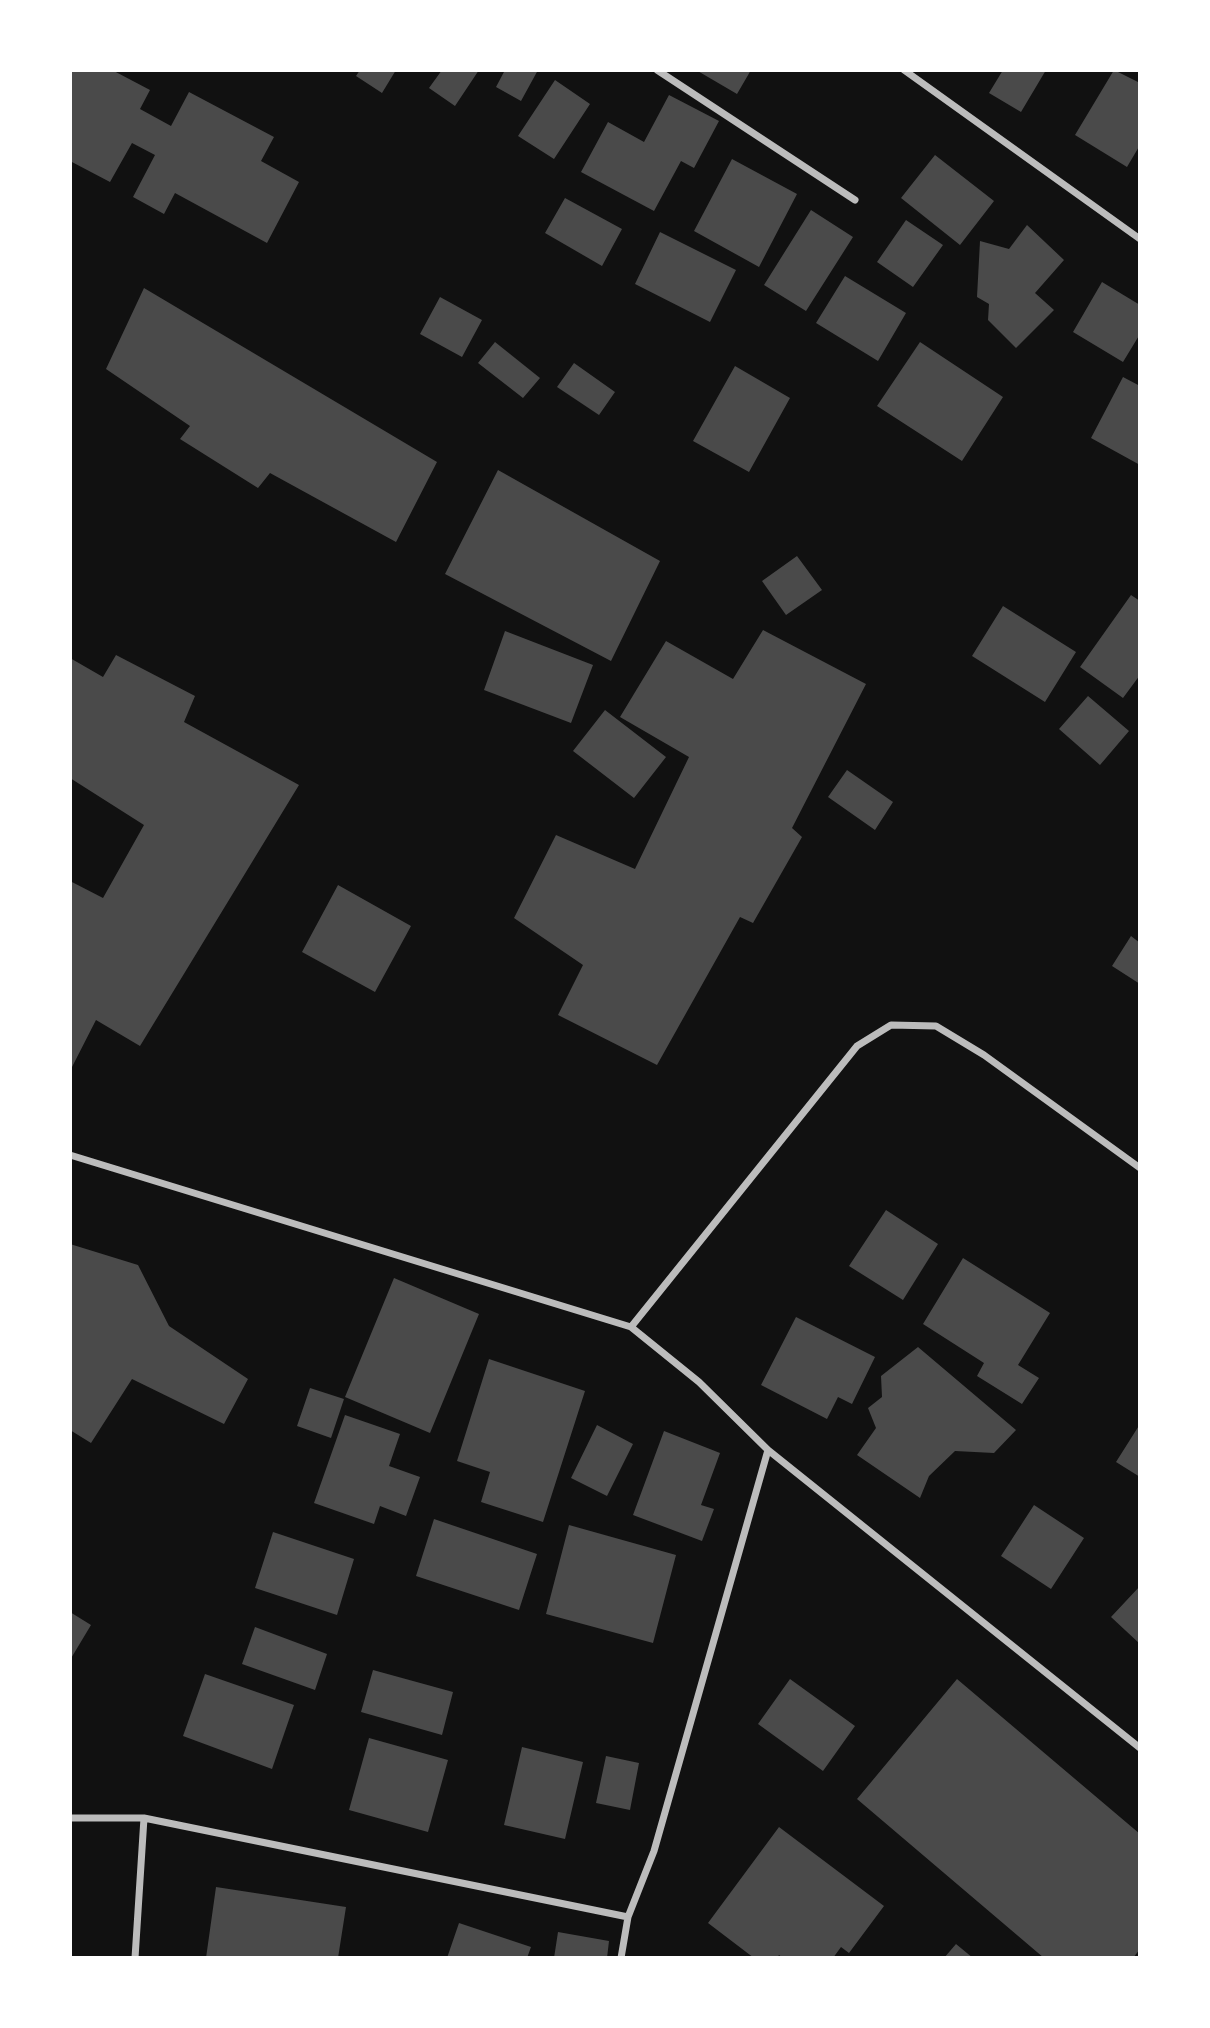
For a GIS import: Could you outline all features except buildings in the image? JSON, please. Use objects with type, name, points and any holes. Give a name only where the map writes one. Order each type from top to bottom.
[{"type":"street","points":[[657,70],[855,200]]},
{"type":"street","points":[[904,70],[1140,239]]},
{"type":"street","points":[[631,1327],[857,1046],[891,1026],[936,1026],[984,1055],[1140,1168]]},
{"type":"street","points":[[70,1155],[631,1327],[699,1382],[768,1450],[1140,1748]]},
{"type":"street","points":[[621,1958],[628,1917],[654,1851],[768,1450]]},
{"type":"street","points":[[70,1818],[144,1818],[628,1917]]},
{"type":"street","points":[[135,1958],[144,1818]]}]
